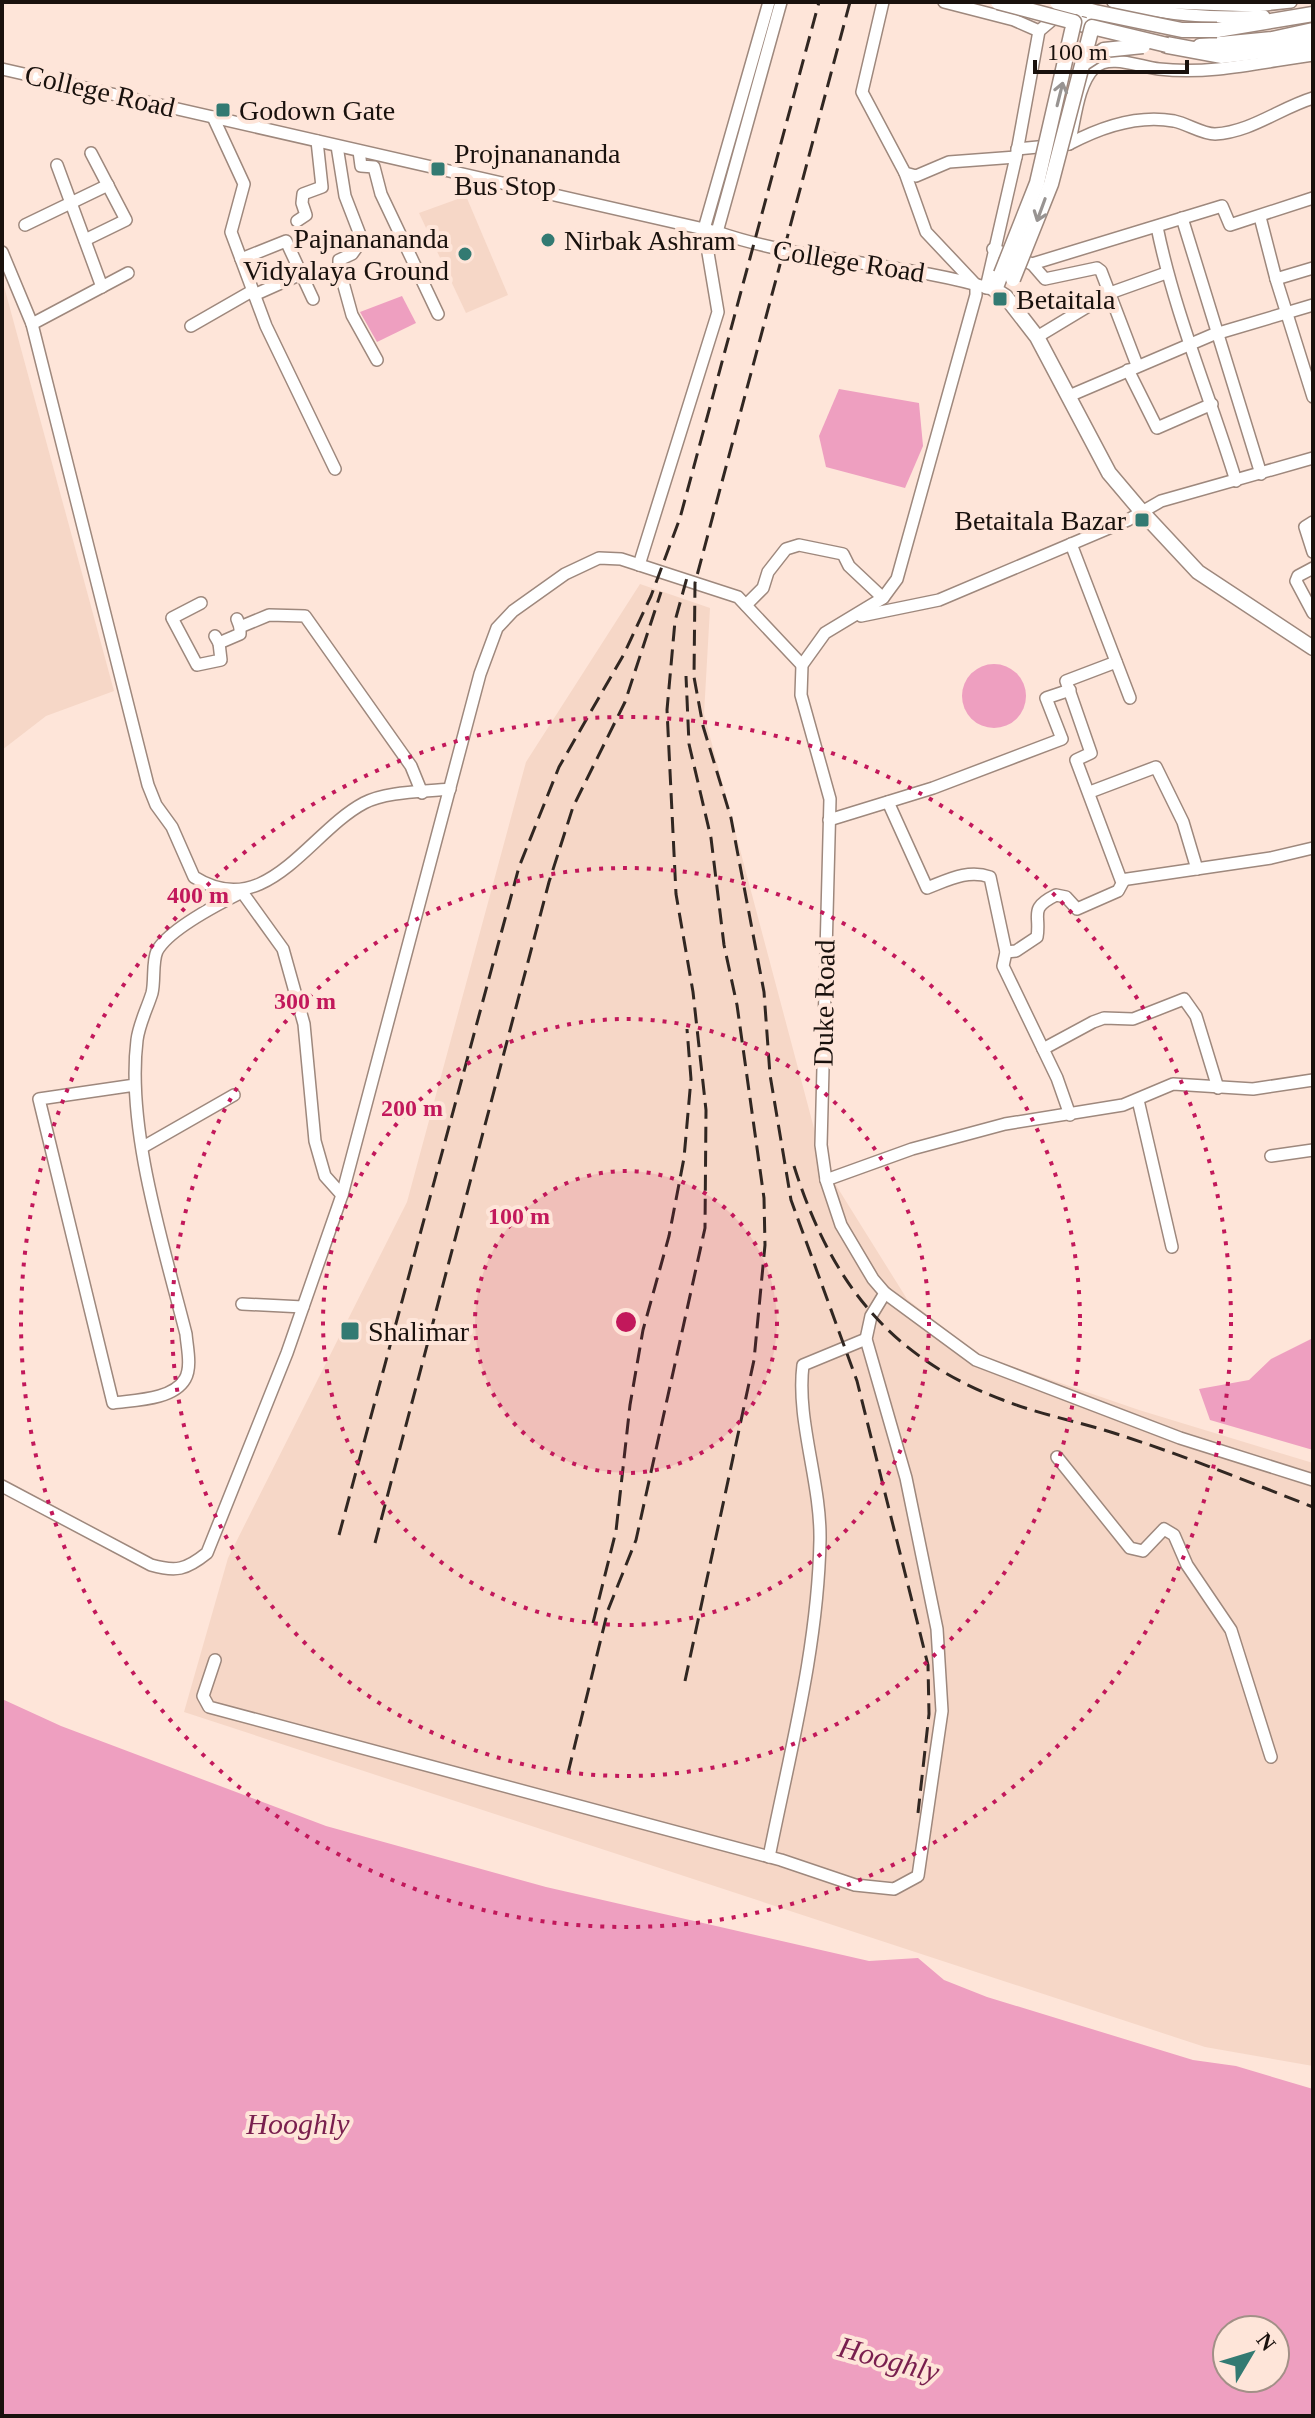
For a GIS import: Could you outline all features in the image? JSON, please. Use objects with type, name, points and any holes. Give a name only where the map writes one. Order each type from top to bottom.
[{"type":"highway","points":[[1167,45],[1221,55],[1313,44]]},
{"type":"main road","points":[[998,2],[1074,22],[1094,20],[1193,30],[1261,25],[1313,14]]},
{"type":"main road","points":[[1057,2],[1075,4],[1094,20],[1167,45]]},
{"type":"main road","points":[[1007,277],[1037,183],[1074,22],[1075,4]]},
{"type":"main road","points":[[1094,20],[1051,184],[1007,277],[991,290],[1037,337],[1109,473],[1142,512],[1198,572],[1313,648]]},
{"type":"main road","points":[[1083,64],[1097,52],[1117,46],[1215,46],[1313,30]]},
{"type":"street","points":[[644,566],[718,312],[704,229],[769,2]]},
{"type":"street","points":[[717,232],[781,2]]},
{"type":"street","points":[[883,2],[861,85],[905,173],[926,232],[991,290]]},
{"type":"street","points":[[944,2],[1014,20],[1039,31]]},
{"type":"street","points":[[1113,2],[1147,11],[1195,16],[1313,14]]},
{"type":"street","points":[[1147,2],[1255,6],[1291,2]]},
{"type":"street","points":[[991,290],[993,249],[1017,153],[1039,31],[1075,4]]},
{"type":"street","points":[[1069,144],[1085,83],[1095,67],[1104,62],[1159,69],[1212,70],[1313,55]]},
{"type":"street","name":"College Road","points":[[2,69],[717,232],[782,251],[961,279],[991,290]]},
{"type":"street","points":[[905,173],[916,176],[949,162],[1069,144],[1095,130],[1138,120],[1175,121],[1213,134],[1245,127],[1312,102]]},
{"type":"street","points":[[213,117],[244,184],[231,232],[253,293],[335,469]]},
{"type":"street","points":[[297,221],[306,215],[303,194],[322,187],[317,141]]},
{"type":"street","points":[[337,146],[345,196],[362,240],[352,254],[339,260],[339,268],[352,315],[377,360]]},
{"type":"street","points":[[359,151],[361,166],[374,167],[381,194],[438,314]]},
{"type":"street","points":[[85,240],[126,220],[91,153]]},
{"type":"street","points":[[57,165],[102,287]]},
{"type":"street","points":[[25,225],[108,185]]},
{"type":"street","points":[[1032,264],[1222,206],[1230,225],[1313,198]]},
{"type":"street","points":[[1260,217],[1313,397]]},
{"type":"street","points":[[1182,218],[1261,474]]},
{"type":"street","points":[[1157,227],[1166,273],[1187,345],[1212,404],[1236,481]]},
{"type":"street","points":[[241,259],[286,241],[313,299]]},
{"type":"street","points":[[993,249],[1032,264],[1045,279],[1097,268],[1110,293],[1133,368],[1157,428],[1212,404]]},
{"type":"street","points":[[2,252],[32,324],[148,785],[156,805],[172,827],[194,877],[224,892],[242,892]]},
{"type":"street","points":[[1276,279],[1313,268]]},
{"type":"street","points":[[32,324],[128,273]]},
{"type":"street","points":[[1037,337],[1110,293],[1166,273]]},
{"type":"street","points":[[191,326],[253,293],[301,274]]},
{"type":"street","points":[[2,1486],[151,1565],[175,1572],[190,1567],[207,1553],[219,1530],[342,1195],[480,674],[497,628],[513,611],[565,574],[599,558],[644,566],[738,597],[802,665],[825,633],[883,598],[897,579],[976,295],[991,290]]},
{"type":"street","points":[[1069,396],[1218,333],[1313,305]]},
{"type":"street","points":[[853,618],[939,600],[1179,495],[1313,458]]},
{"type":"street","points":[[1313,522],[1305,527],[1313,552]]},
{"type":"street","points":[[1071,544],[1130,698]]},
{"type":"street","points":[[746,605],[763,588],[768,572],[786,549],[799,545],[843,554],[849,566],[883,598]]},
{"type":"street","points":[[1313,568],[1298,576],[1296,581],[1313,613]]},
{"type":"street","points":[[201,603],[172,618],[197,665],[221,660],[217,639],[240,634],[238,623],[277,614],[305,616],[411,766],[422,793]]},
{"type":"street","points":[[1116,662],[1066,681],[1091,753],[1076,760],[1118,874],[1124,880]]},
{"type":"street","name":"Duke Road","points":[[802,665],[801,695],[830,799],[821,1145],[826,1180],[841,1225],[885,1293],[976,1360],[1180,1438],[1313,1480]]},
{"type":"street","points":[[829,820],[1062,739],[1046,698],[1070,690]]},
{"type":"street","points":[[1090,792],[1156,767],[1183,822],[1197,869]]},
{"type":"street","points":[[135,1085],[39,1099],[113,1403],[157,1396],[173,1389],[185,1379],[188,1365],[186,1334],[143,1147],[135,1085],[137,1036],[153,990],[157,951],[187,922],[311,849],[345,814],[368,800],[450,789]]},
{"type":"street","points":[[888,802],[927,888],[962,875],[979,873],[990,877],[1006,952],[1003,966],[1043,1049],[1070,1115]]},
{"type":"street","points":[[1124,880],[1313,848]]},
{"type":"street","points":[[1006,952],[1016,951],[1037,937],[1035,918],[1041,902],[1056,895],[1066,897],[1077,909],[1118,891],[1124,880]]},
{"type":"street","points":[[242,892],[267,923],[287,961],[304,1024],[315,1141],[325,1176],[342,1195]]},
{"type":"street","points":[[1043,1049],[1104,1018],[1133,1019],[1184,999],[1196,1016],[1218,1088]]},
{"type":"street","points":[[826,1180],[912,1149],[1005,1124],[1070,1115],[1138,1100],[1173,1084],[1253,1089],[1313,1080]]},
{"type":"street","points":[[143,1147],[234,1095]]},
{"type":"street","points":[[1138,1100],[1172,1247]]},
{"type":"street","points":[[1271,1156],[1313,1150]]},
{"type":"street","points":[[215,1660],[203,1696],[209,1707],[769,1857],[855,1885],[894,1889],[918,1876],[942,1711],[937,1629],[906,1478],[866,1339],[871,1316],[885,1293]]},
{"type":"street","points":[[242,1304],[303,1307]]},
{"type":"street","points":[[769,1857],[813,1630],[818,1569],[818,1486],[800,1385],[803,1365],[866,1339]]},
{"type":"street","points":[[1057,1457],[1130,1548],[1143,1551],[1164,1529],[1174,1535],[1187,1565],[1231,1630],[1271,1757]]},
{"type":"shaded area","name":"Pajnanananda Vidyalaya Ground","points":[[466,196],[508,295],[466,313],[419,213]]},
{"type":"shaded area","points":[[2,279],[114,691],[46,716],[2,750]]},
{"type":"shaded area","points":[[640,584],[710,608],[704,714],[824,1166],[907,1299],[979,1355],[1139,1410],[1313,1463],[1313,2066],[1205,2047],[184,1712],[228,1558],[407,1202],[526,762]]},
{"type":"water","points":[[402,296],[416,323],[377,342],[360,312]]},
{"type":"water","points":[[839,389],[919,403],[923,446],[905,488],[826,467],[819,436]]},
{"type":"water","points":[[988,664],[1000,664],[1017,673],[1024,684],[1024,708],[1017,719],[1000,728],[988,728],[976,723],[967,714],[962,702],[962,690],[967,678],[976,669]]},
{"type":"water","points":[[1313,1338],[1313,1450],[1210,1420],[1199,1389],[1249,1380],[1271,1359]]},
{"type":"water","name":"Hooghly","points":[[2,1699],[61,1726],[326,1826],[546,1887],[869,1961],[918,1958],[944,1980],[987,1997],[1193,2060],[1236,2066],[1313,2089],[1313,2416],[2,2416]]},
{"type":"railway","points":[[339,1535],[519,867],[559,767],[624,654],[651,596],[680,518],[819,2]]},
{"type":"railway","points":[[850,2],[695,583],[694,677],[703,726],[731,818],[764,992],[770,1075],[791,1200],[857,1381],[928,1665],[929,1714],[918,1813]]},
{"type":"railway","points":[[568,1773],[608,1610],[636,1540],[705,1228],[706,1110],[693,992],[676,894],[667,710],[675,621],[688,574]]},
{"type":"railway","points":[[375,1543],[549,882],[573,807],[625,702],[661,592]]},
{"type":"railway","points":[[685,1681],[754,1360],[765,1245],[764,1198],[737,1005],[724,945],[711,838],[689,744],[686,676]]},
{"type":"railway","points":[[593,1623],[616,1531],[630,1405],[643,1330],[669,1236],[684,1158],[691,1079],[687,1029]]},
{"type":"railway","points":[[794,1166],[826,1245],[846,1279],[869,1310],[896,1337],[927,1361],[962,1382],[1003,1400],[1144,1443],[1313,1507]]},
{"type":"place","name":"Godown Gate","points":[[223,110]]},
{"type":"place","name":"Projnanananda Bus Stop","points":[[438,169]]},
{"type":"place","name":"Nirbak Ashram","points":[[548,240]]},
{"type":"place","name":"Pajnanananda Vidyalaya Ground","points":[[465,254]]},
{"type":"place","name":"Betaitala","points":[[1000,299]]},
{"type":"place","name":"Betaitala Bazar","points":[[1142,520]]},
{"type":"place","name":"Shalimar","points":[[350,1331]]}]
